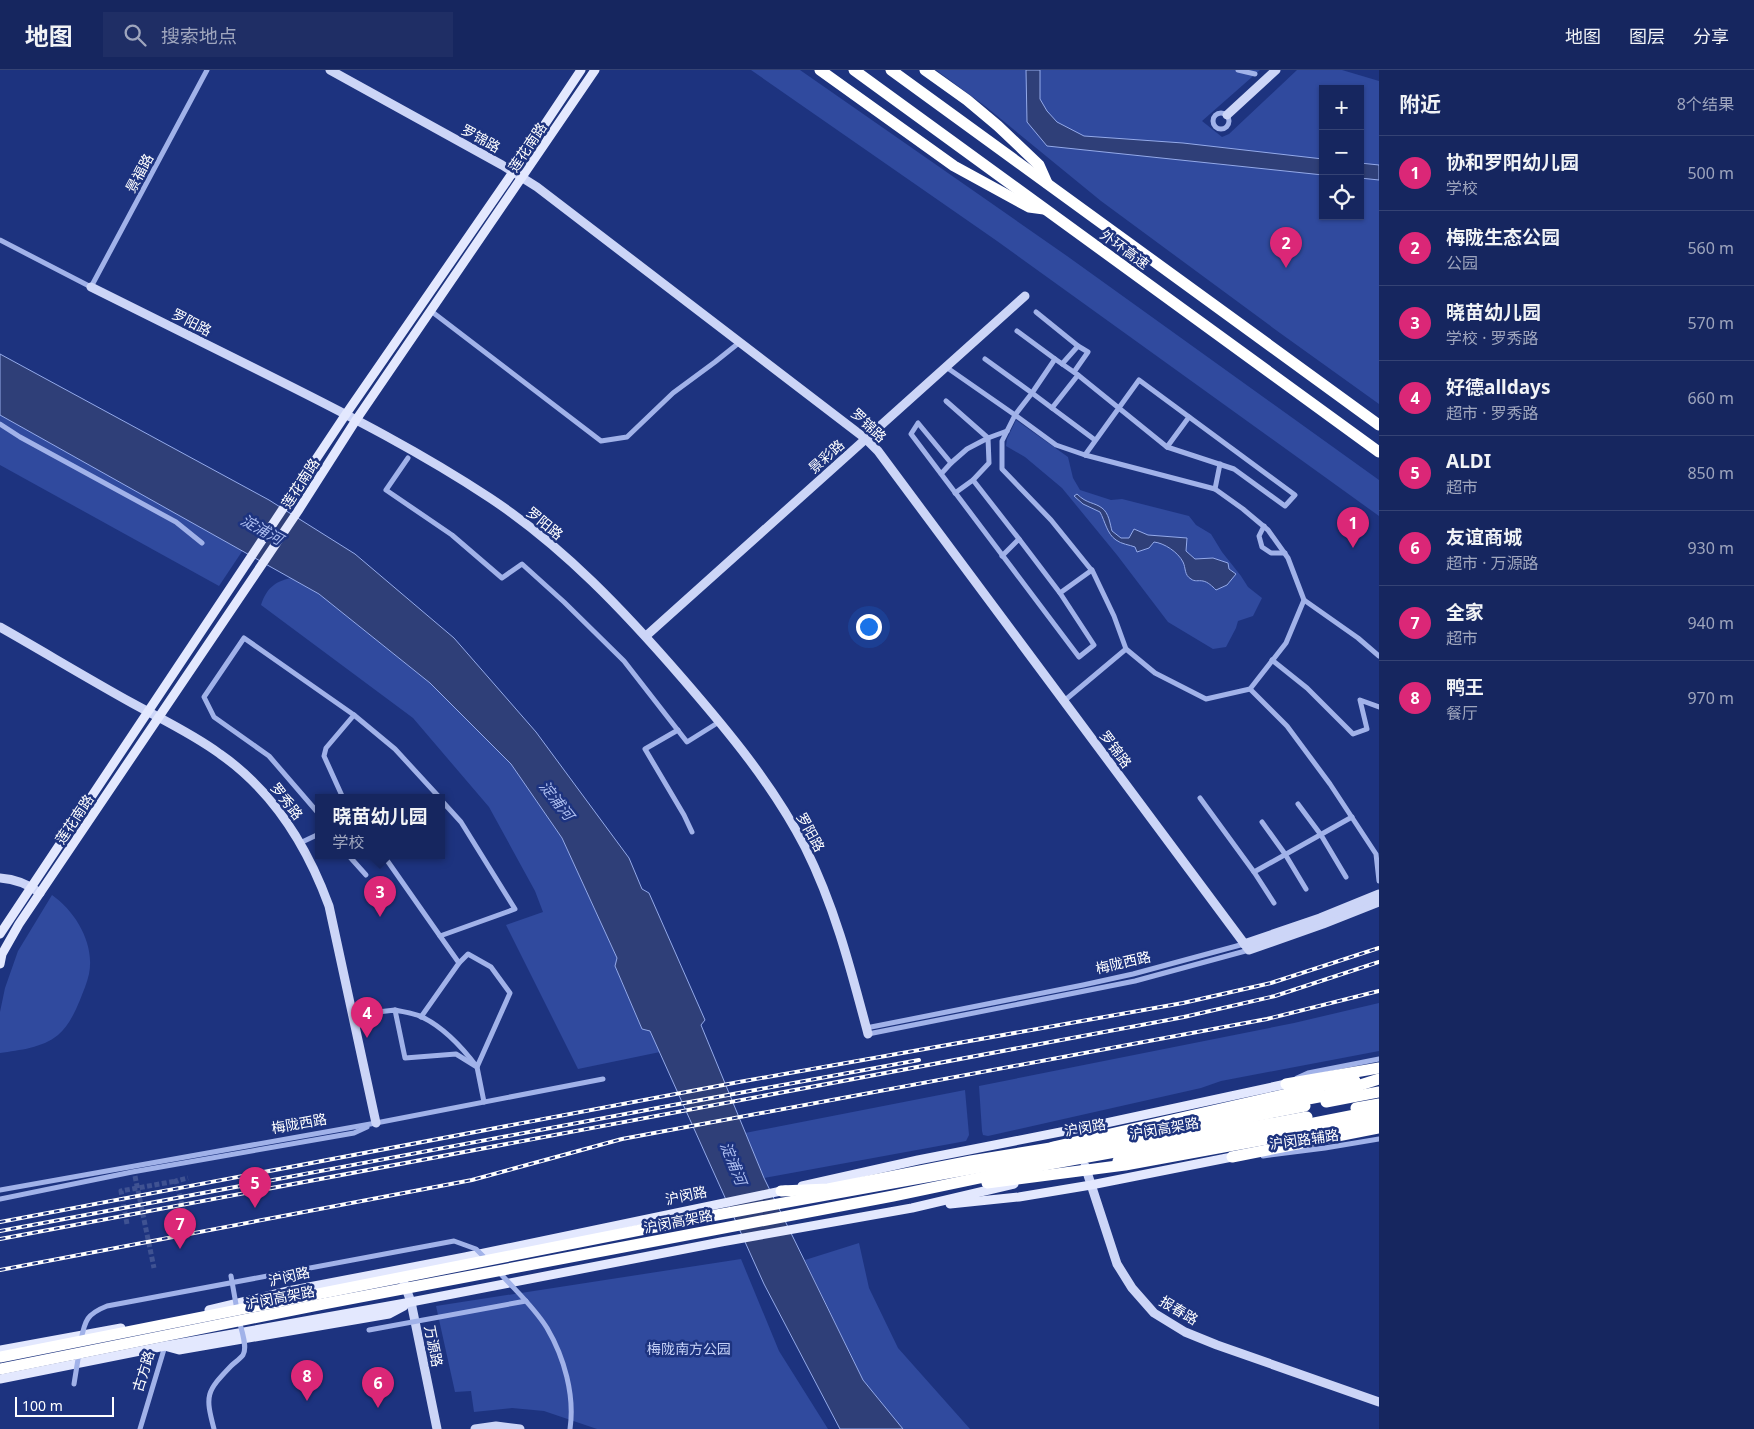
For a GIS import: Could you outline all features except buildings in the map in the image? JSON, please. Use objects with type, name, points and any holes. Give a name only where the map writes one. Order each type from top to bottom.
[{"type":"highway","points":[[820,70],[954,166],[1028,208],[1046,209]]},
{"type":"highway","name":"外环高速","points":[[854,70],[1379,452]]},
{"type":"highway","name":"外环高速","points":[[891,70],[1379,425]]},
{"type":"highway","points":[[926,70],[967,100],[1040,165],[1048,184]]},
{"type":"highway","points":[[1286,1084],[1379,1068]]},
{"type":"highway","points":[[1328,1090],[1379,1068]]},
{"type":"highway","points":[[1328,1090],[1379,1079]]},
{"type":"highway","name":"沪闵路","points":[[781,1191],[828,1189],[971,1161],[1079,1143],[1328,1090]]},
{"type":"highway","points":[[893,1190],[1300,1091],[1379,1090],[1369,1113]]},
{"type":"highway","points":[[1369,1113],[1379,1104]]},
{"type":"highway","points":[[893,1190],[1125,1165],[1312,1131],[1379,1108]]},
{"type":"highway","name":"沪闵高架路","points":[[0,1357],[711,1216],[1022,1169],[1306,1112],[1369,1113]]},
{"type":"highway","points":[[1085,1167],[1379,1112]]},
{"type":"highway","points":[[1232,1157],[1379,1128]]},
{"type":"highway","name":"沪闵高架路","points":[[0,1369],[893,1190]]},
{"type":"main road","name":"莲花南路","points":[[0,934],[286,503],[581,70]]},
{"type":"main road","name":"莲花南路","points":[[0,964],[2,954],[19,924],[298,511],[356,420],[595,70]]},
{"type":"main road","points":[[781,1191],[918,1160],[1286,1084]]},
{"type":"main road","points":[[912,1208],[1019,1197],[1232,1157]]},
{"type":"main road","points":[[0,1379],[165,1346],[179,1350],[389,1314],[411,1302],[721,1242],[912,1208],[1085,1167]]},
{"type":"main road","name":"沪闵路","points":[[0,1350],[161,1320],[398,1268],[465,1257],[781,1191]]},
{"type":"street","name":"景福路","points":[[91,287],[207,70]]},
{"type":"street","name":"罗锦路","points":[[330,70],[523,178],[866,439],[883,459],[1246,947]]},
{"type":"street","points":[[1238,70],[1255,74]]},
{"type":"street","points":[[1227,115],[1276,70]]},
{"type":"street","name":"罗阳路","points":[[0,240],[346,414],[447,470],[492,499],[570,560],[646,636],[745,753],[777,800],[804,847],[825,890],[838,926],[867,1031]]},
{"type":"street","name":"景彩路","points":[[646,636],[1025,296]]},
{"type":"street","points":[[431,312],[601,441],[627,437],[673,393],[740,342]]},
{"type":"street","points":[[1036,312],[1088,352],[1076,374],[1052,408]]},
{"type":"street","points":[[1017,331],[1076,374],[1119,408],[1167,447],[1234,469],[1285,506],[1294,495],[1139,380],[1119,408],[1085,454]]},
{"type":"street","points":[[1062,364],[1078,346]]},
{"type":"street","points":[[985,359],[1095,440]]},
{"type":"street","points":[[1056,360],[1015,415],[1007,430],[1002,441],[1002,469],[1051,520],[1092,570],[1114,616],[1126,649],[1155,673],[1206,699],[1250,689],[1286,643],[1304,600]]},
{"type":"street","points":[[946,367],[1056,445],[1215,489],[1243,508],[1268,530],[1284,553],[1304,600],[1358,638],[1379,656]]},
{"type":"street","points":[[946,401],[988,438],[989,463],[973,480],[955,493]]},
{"type":"street","points":[[1167,447],[1189,417]]},
{"type":"street","points":[[952,463],[918,423],[911,434],[1079,657],[1094,645],[1060,593],[973,480]]},
{"type":"street","points":[[0,424],[20,437],[176,522],[202,543]]},
{"type":"street","points":[[941,474],[967,450],[1007,430]]},
{"type":"street","points":[[408,458],[386,490],[452,534],[502,578],[522,564],[624,661],[687,742],[720,722]]},
{"type":"street","points":[[1215,489],[1220,464]]},
{"type":"street","points":[[1264,526],[1259,536],[1262,548],[1272,553],[1284,553]]},
{"type":"street","points":[[1002,556],[1018,539]]},
{"type":"street","points":[[1060,593],[1092,570]]},
{"type":"street","name":"罗秀路","points":[[0,627],[214,750],[242,771],[272,802],[300,843],[318,878],[328,906],[376,1123]]},
{"type":"street","points":[[315,809],[268,756],[214,717],[204,697],[244,638],[354,715],[396,749],[436,794]]},
{"type":"street","points":[[1064,701],[1126,649]]},
{"type":"street","points":[[1272,660],[1307,688],[1353,734],[1367,729],[1360,700],[1379,707]]},
{"type":"street","points":[[1250,689],[1287,726],[1378,853],[1379,881]]},
{"type":"street","points":[[341,794],[324,756],[326,748],[354,715]]},
{"type":"street","points":[[678,730],[645,749],[692,832]]},
{"type":"street","points":[[1200,798],[1254,872],[1274,903]]},
{"type":"street","points":[[440,936],[515,909],[461,822],[445,804]]},
{"type":"street","points":[[1298,804],[1321,834],[1346,877]]},
{"type":"street","points":[[1254,872],[1352,817]]},
{"type":"street","points":[[1262,822],[1285,854],[1306,889]]},
{"type":"street","points":[[300,843],[315,836]]},
{"type":"street","points":[[352,859],[366,875]]},
{"type":"street","points":[[386,859],[459,963]]},
{"type":"street","points":[[0,878],[10,878],[31,886],[40,893]]},
{"type":"street","name":"梅陇西路","points":[[867,1031],[944,1012],[1133,974],[1246,947],[1379,894]]},
{"type":"street","name":"梅陇西路","points":[[867,1031],[946,1019],[1134,981],[1315,927],[1379,902]]},
{"type":"street","points":[[421,1017],[459,963],[468,954],[491,967],[510,993],[477,1067]]},
{"type":"street","points":[[352,1015],[395,1010],[421,1017],[445,1032],[462,1048],[477,1067],[484,1102]]},
{"type":"street","points":[[395,1010],[406,1058],[456,1054],[477,1067]]},
{"type":"street","points":[[1286,1084],[1308,1073],[1379,1059]]},
{"type":"street","name":"梅陇西路","points":[[0,1190],[376,1123],[603,1079]]},
{"type":"street","points":[[0,1199],[141,1171],[354,1133],[376,1123]]},
{"type":"street","name":"报春路","points":[[1075,1129],[1085,1167],[1117,1264],[1132,1288],[1154,1313],[1186,1332],[1217,1345],[1379,1402]]},
{"type":"street","name":"沪闵路辅路","points":[[1232,1157],[1252,1158],[1379,1139]]},
{"type":"street","points":[[74,1384],[84,1324],[95,1311],[107,1306],[454,1241],[476,1249],[526,1301],[547,1328],[558,1351],[570,1395],[570,1429]]},
{"type":"street","name":"万源路","points":[[398,1268],[411,1302],[437,1429]]},
{"type":"street","points":[[214,1429],[208,1406],[208,1396],[216,1382],[243,1355],[244,1349],[231,1276]]},
{"type":"street","points":[[369,1330],[526,1301]]},
{"type":"street","name":"古方路","points":[[140,1429],[165,1346],[161,1320]]},
{"type":"street","points":[[475,1429],[496,1426],[520,1429]]},
{"type":"green space","points":[[751,70],[800,70],[1067,256],[1379,480],[1379,516],[997,241]]},
{"type":"green space","points":[[936,70],[1260,70],[1202,121],[1222,137],[1229,134],[1297,70],[1342,70],[1379,81],[1379,404],[1280,333],[1101,201],[985,106]]},
{"type":"green space","points":[[0,415],[243,550],[219,586],[0,465]]},
{"type":"green space","points":[[1016,420],[1068,457],[1073,478],[1080,490],[1111,500],[1122,499],[1189,516],[1196,525],[1211,534],[1248,587],[1262,598],[1253,616],[1238,621],[1226,647],[1213,649],[1168,622],[1117,555],[1062,488],[1025,457],[1006,446],[1007,439]]},
{"type":"green space","points":[[291,578],[319,594],[430,683],[511,764],[562,838],[617,958],[615,966],[642,1029],[650,1031],[660,1052],[578,1069],[506,925],[543,912],[535,891],[489,807],[413,718],[261,605],[272,587]]},
{"type":"green space","points":[[52,895],[69,910],[82,930],[89,951],[90,963],[87,981],[73,1014],[65,1028],[58,1035],[38,1046],[0,1053],[0,1012],[5,988],[18,951]]},
{"type":"green space","points":[[1379,1003],[1379,1051],[1221,1081],[1201,1088],[988,1136],[983,1135],[979,1086],[1294,1023]]},
{"type":"green space","points":[[965,1090],[969,1135],[966,1141],[764,1178],[745,1133]]},
{"type":"green space","points":[[859,1243],[869,1288],[898,1348],[970,1429],[903,1429],[863,1380],[805,1260]]},
{"type":"green space","name":"梅陇南方公园","points":[[741,1259],[779,1351],[828,1429],[597,1429],[544,1411],[512,1408],[474,1412],[471,1391],[455,1392],[436,1306]]},
{"type":"water","points":[[1026,70],[1040,70],[1040,99],[1047,111],[1057,122],[1084,136],[1183,143],[1319,159],[1319,175],[1047,146],[1027,122]]},
{"type":"water","points":[[1364,163],[1379,165],[1379,180],[1364,178]]},
{"type":"water","name":"淀浦河","points":[[0,354],[269,500],[355,554],[454,638],[536,732],[629,858],[642,889],[649,893],[705,1020],[701,1025],[764,1178],[863,1380],[903,1429],[840,1429],[764,1284],[650,1031],[642,1029],[615,966],[617,958],[562,838],[511,764],[430,683],[319,594],[0,415]]},
{"type":"water","points":[[1077,494],[1084,500],[1104,510],[1112,531],[1121,538],[1129,538],[1134,529],[1148,535],[1187,538],[1186,551],[1195,559],[1213,558],[1228,563],[1229,569],[1236,574],[1227,585],[1216,590],[1210,584],[1192,580],[1187,576],[1181,558],[1166,546],[1154,542],[1149,548],[1137,552],[1135,547],[1116,540],[1108,531],[1100,512],[1083,504],[1074,496]]},
{"type":"tunnel","points":[[135,1176],[154,1268]]},
{"type":"tunnel","points":[[184,1213],[176,1181],[188,1178]]},
{"type":"tunnel","points":[[127,1224],[121,1191],[176,1181]]},
{"type":"railway","points":[[0,1222],[739,1082],[1183,1003],[1271,983],[1379,948]]},
{"type":"railway","points":[[0,1239],[1184,1017],[1275,996],[1379,962]]},
{"type":"railway","points":[[0,1270],[472,1180],[622,1139],[1267,1019],[1379,991]]},
{"type":"railway","points":[[0,1231],[919,1060]]},
{"type":"place","name":"梅陇生态公园","points":[[1286,268]]},
{"type":"place","name":"协和罗阳幼儿园","points":[[1353,548]]},
{"type":"place","name":"晓苗幼儿园","points":[[380,917]]},
{"type":"place","name":"好德alldays","points":[[367,1038]]},
{"type":"place","name":"ALDI","points":[[255,1208]]},
{"type":"place","name":"全家","points":[[180,1249]]},
{"type":"place","name":"鸭王","points":[[307,1401]]},
{"type":"place","name":"友谊商城","points":[[378,1408]]}]
